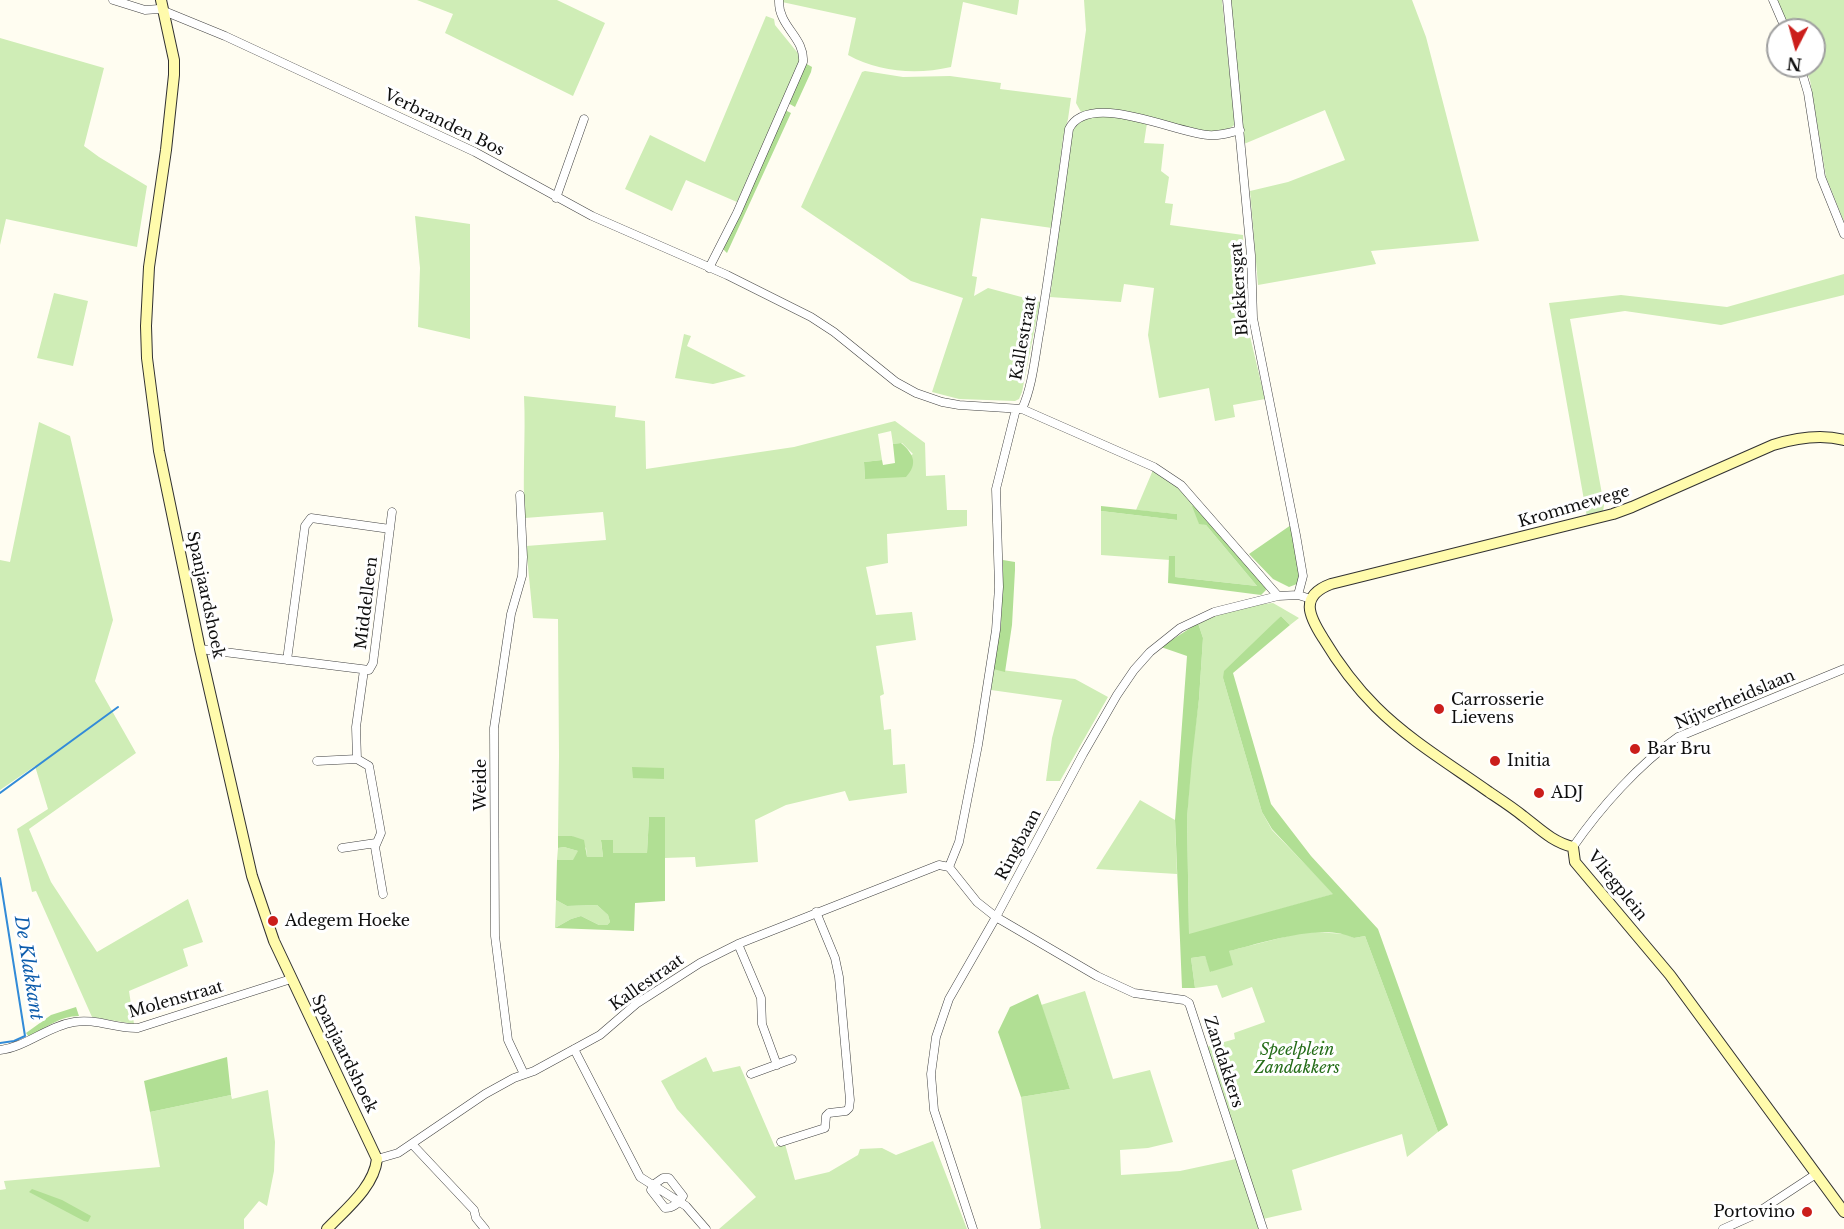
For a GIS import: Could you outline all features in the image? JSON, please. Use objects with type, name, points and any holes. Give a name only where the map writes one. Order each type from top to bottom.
[{"type":"street","name":"Verbranden Bos","points":[[113,0],[145,10],[162,5],[440,134],[592,216],[811,317],[834,332],[896,382],[916,393],[942,402],[1019,409]]},
{"type":"street","points":[[709,268],[737,213],[803,62],[802,47],[781,16],[779,0]]},
{"type":"street","name":"Blekkersgat","points":[[1227,0],[1251,255],[1253,318],[1300,555],[1303,581],[1298,595]]},
{"type":"street","points":[[1773,0],[1781,18]]},
{"type":"street","name":"Spanjaardshoek","points":[[162,5],[174,60],[174,88],[149,267],[147,358],[159,451],[252,876],[274,941],[377,1159]]},
{"type":"street","points":[[1804,78],[1821,177],[1844,234]]},
{"type":"street","name":"Kallestraat","points":[[377,1159],[398,1153],[458,1110],[600,1035],[636,1004],[690,969],[738,944],[939,865],[950,867],[960,842],[996,630],[999,587],[996,489],[1019,409],[1030,382],[1069,129],[1073,121],[1081,116],[1111,113],[1207,135],[1224,135],[1240,130]]},
{"type":"street","points":[[556,198],[584,119]]},
{"type":"street","points":[[1019,409],[1168,475],[1198,503],[1278,596]]},
{"type":"street","name":"Krommewege","points":[[1311,599],[1320,588],[1613,514],[1789,440],[1818,437],[1844,440]]},
{"type":"street","name":"Weide","points":[[519,495],[522,576],[511,614],[494,728],[495,936],[508,1040],[524,1074]]},
{"type":"street","name":"Middelleen","points":[[201,649],[369,670],[373,663],[392,512]]},
{"type":"street","points":[[287,660],[305,526],[311,518],[390,528]]},
{"type":"street","name":"Ringbaan","points":[[973,1229],[934,1110],[931,1074],[936,1037],[949,999],[996,917],[1083,753],[1134,670],[1162,641],[1188,624],[1214,612],[1278,596],[1298,595],[1311,599]]},
{"type":"street","name":"Vliegplein","points":[[1311,599],[1310,617],[1318,632],[1349,676],[1377,709],[1422,745],[1553,839],[1573,847],[1575,862],[1670,975],[1844,1212]]},
{"type":"street","name":"Nijverheidslaan","points":[[1573,847],[1626,783],[1656,753],[1678,737],[1844,669]]},
{"type":"street","points":[[357,759],[356,727],[364,670]]},
{"type":"street","points":[[317,761],[357,759],[369,766],[381,833],[375,848],[383,894]]},
{"type":"street","points":[[342,848],[376,843]]},
{"type":"street","points":[[950,867],[977,902],[996,917]]},
{"type":"street","points":[[781,1142],[825,1128],[826,1116],[829,1113],[846,1111],[849,1108],[839,977],[835,958],[816,912]]},
{"type":"street","name":"Zandakkers","points":[[996,917],[1113,984],[1134,993],[1184,1000],[1189,1003],[1263,1229]]},
{"type":"street","points":[[738,944],[761,998],[762,1024],[777,1065]]},
{"type":"street","name":"Molenstraat","points":[[0,1050],[12,1048],[64,1024],[76,1021],[126,1029],[138,1028],[291,979]]},
{"type":"street","points":[[574,1049],[640,1177],[686,1206],[706,1229]]},
{"type":"street","points":[[751,1074],[792,1059]]},
{"type":"street","points":[[412,1144],[474,1210],[476,1218],[485,1229]]},
{"type":"street","points":[[327,1229],[372,1180],[377,1159]]},
{"type":"street","points":[[1723,1229],[1752,1216],[1816,1174]]},
{"type":"street","points":[[663,1178],[669,1178],[683,1197],[680,1202],[670,1208],[665,1208],[651,1190],[653,1185],[663,1178]]},
{"type":"green space","points":[[417,0],[557,0],[605,23],[573,96],[445,33],[453,14]]},
{"type":"green space","points":[[782,0],[1019,0],[1017,15],[963,2],[951,67],[911,71],[872,65],[848,55],[856,18],[782,2]]},
{"type":"green space","points":[[1084,0],[1222,0],[1235,124],[1226,130],[1213,132],[1181,127],[1117,110],[1102,109],[1081,112],[1076,103],[1086,30]]},
{"type":"green space","points":[[1230,0],[1412,0],[1426,37],[1479,241],[1371,251],[1376,264],[1258,285],[1250,191],[1288,182],[1345,160],[1325,110],[1244,144]]},
{"type":"green space","points":[[1777,0],[1844,0],[1844,222],[1826,177],[1809,78],[1826,78],[1826,18],[1784,18]]},
{"type":"green space","points":[[766,16],[774,19],[775,25],[801,57],[737,202],[686,180],[672,211],[625,189],[650,135],[705,162]]},
{"type":"green space","points":[[0,38],[104,68],[84,146],[147,186],[137,247],[6,219],[0,245]]},
{"type":"green space","points":[[805,63],[812,67],[811,72],[795,107],[788,103]]},
{"type":"green space","points":[[862,72],[903,77],[950,76],[1001,83],[1000,89],[1071,98],[1063,138],[1052,228],[981,218],[972,276],[977,277],[974,296],[988,288],[1040,302],[1022,392],[1019,399],[1015,401],[959,399],[932,392],[963,298],[911,281],[801,207]]},
{"type":"green space","points":[[785,110],[791,113],[727,253],[722,248]]},
{"type":"green space","points":[[1112,116],[1147,123],[1144,143],[1164,144],[1161,171],[1169,177],[1165,203],[1173,204],[1170,225],[1243,235],[1247,324],[1265,399],[1233,405],[1235,417],[1215,421],[1209,388],[1159,398],[1148,335],[1154,288],[1124,284],[1121,302],[1050,297],[1072,131],[1084,119]]},
{"type":"green space","points":[[415,216],[470,224],[470,339],[418,327],[420,268]]},
{"type":"green space","points":[[1844,274],[1844,295],[1721,325],[1625,311],[1570,319],[1604,505],[1603,512],[1587,517],[1549,303],[1621,295],[1727,307]]},
{"type":"green space","points":[[54,293],[88,301],[73,366],[37,358]]},
{"type":"green space","points":[[684,334],[691,336],[687,346],[746,376],[713,384],[675,378]]},
{"type":"green space","points":[[524,396],[616,406],[615,417],[645,421],[646,469],[794,447],[895,421],[925,443],[926,476],[945,475],[947,510],[967,510],[967,526],[887,534],[888,563],[866,567],[876,615],[912,612],[916,640],[876,646],[884,694],[880,696],[884,730],[891,729],[893,765],[905,764],[907,793],[849,801],[845,791],[786,805],[755,820],[758,862],[696,867],[695,857],[664,858],[664,820],[649,817],[647,853],[612,853],[601,841],[603,857],[587,857],[586,848],[572,836],[558,836],[558,619],[533,618],[526,546],[606,540],[603,512],[525,518]],"holes":[[[891,431],[893,444],[902,443],[913,454],[865,479],[864,462],[882,460],[878,434]]]},
{"type":"green space","points":[[39,422],[70,436],[113,620],[95,681],[136,753],[29,829],[51,882],[97,952],[188,899],[203,942],[183,949],[188,966],[129,991],[134,1024],[92,1017],[36,891],[32,892],[17,829],[48,809],[35,766],[0,790],[0,560],[10,562]]},
{"type":"green space","points":[[901,443],[913,459],[912,468],[906,477],[865,479],[864,462],[882,460],[883,465],[895,463],[893,444]]},
{"type":"green space","points":[[1153,470],[1179,487],[1195,505],[1199,523],[1206,525],[1257,586],[1175,577],[1174,556],[1170,560],[1101,555],[1101,511],[1177,520],[1177,514],[1136,510]]},
{"type":"green space","points":[[1195,505],[1264,584],[1266,590],[1261,595],[1168,583],[1169,556],[1175,556],[1175,577],[1257,586],[1206,525],[1199,524],[1192,506]]},
{"type":"green space","points":[[1101,506],[1177,514],[1177,520],[1101,511]]},
{"type":"green space","points":[[1291,525],[1302,579],[1289,587],[1273,579],[1249,554]]},
{"type":"green space","points":[[1003,560],[1015,562],[1012,625],[1005,672],[993,669],[1001,625]]},
{"type":"green space","points":[[1273,603],[1299,618],[1290,625],[1281,616],[1223,678],[1262,812],[1272,830],[1334,894],[1189,935],[1187,818],[1203,638],[1198,623],[1234,610]]},
{"type":"green space","points":[[1281,616],[1290,625],[1233,673],[1271,804],[1311,856],[1378,929],[1448,1125],[1438,1132],[1365,936],[1354,938],[1326,932],[1275,939],[1229,951],[1233,965],[1210,972],[1205,956],[1191,958],[1195,988],[1182,988],[1175,820],[1187,656],[1161,647],[1198,623],[1203,638],[1187,818],[1189,934],[1333,894],[1272,829],[1262,812],[1223,678],[1224,671]]},
{"type":"green space","points":[[993,669],[1075,679],[1108,697],[1060,781],[1046,781],[1052,738],[1062,700],[991,690]]},
{"type":"green space","points":[[632,767],[664,768],[664,779],[633,778]]},
{"type":"green space","points":[[1140,800],[1175,820],[1177,874],[1096,869]]},
{"type":"green space","points":[[649,817],[665,817],[665,901],[635,903],[634,931],[555,928],[581,916],[599,925],[607,925],[610,922],[608,915],[597,905],[567,906],[556,900],[557,860],[573,860],[578,851],[564,847],[558,848],[558,836],[572,836],[584,840],[587,857],[603,857],[601,840],[613,840],[613,853],[647,853]]},
{"type":"green space","points":[[564,847],[578,851],[574,860],[557,860],[558,848]]},
{"type":"green space","points":[[556,900],[567,906],[597,905],[608,915],[610,922],[607,925],[599,925],[581,916],[555,928]]},
{"type":"green space","name":"Speelplein Zandakkers","points":[[1313,932],[1346,934],[1354,938],[1365,936],[1438,1132],[1407,1157],[1402,1134],[1292,1170],[1302,1210],[1263,1219],[1206,1047],[1235,1039],[1234,1033],[1265,1022],[1252,987],[1222,998],[1217,985],[1195,988],[1191,958],[1205,956],[1211,972],[1229,951]]},
{"type":"green space","points":[[1085,991],[1113,1079],[1150,1070],[1173,1142],[1148,1148],[1120,1150],[1121,1175],[1180,1171],[1236,1159],[1259,1229],[1039,1229],[1041,1228],[1021,1097],[1070,1089],[1041,1005]]},
{"type":"green space","points":[[1038,994],[1070,1089],[1021,1097],[998,1032],[1010,1007]]},
{"type":"green space","points":[[76,1007],[79,1016],[59,1020],[29,1037],[26,1033],[51,1015]]},
{"type":"green space","points":[[227,1057],[231,1095],[150,1112],[144,1081]]},
{"type":"green space","points":[[706,1057],[713,1072],[740,1066],[775,1147],[785,1144],[795,1180],[829,1172],[858,1155],[860,1149],[882,1148],[896,1155],[933,1141],[967,1229],[719,1229],[756,1197],[677,1109],[661,1081]]},
{"type":"green space","points":[[268,1090],[275,1142],[274,1171],[267,1206],[259,1201],[244,1219],[244,1229],[0,1229],[0,1190],[6,1189],[4,1181],[160,1167],[150,1112],[231,1095],[232,1099]]},
{"type":"green space","points":[[32,1189],[62,1200],[91,1216],[88,1222],[29,1192]]},
{"type":"waterway","name":"De Klakkant","points":[[0,793],[118,707]]},
{"type":"waterway","name":"De Klakkant","points":[[0,878],[25,1036],[14,1041],[0,1043]]},
{"type":"place","name":"Carrosserie Lievens","points":[[1439,709]]},
{"type":"place","name":"Bar Bru","points":[[1635,749]]},
{"type":"place","name":"Initia","points":[[1495,761]]},
{"type":"place","name":"ADJ","points":[[1539,793]]},
{"type":"place","name":"Adegem Hoeke","points":[[273,921]]},
{"type":"place","name":"Portovino","points":[[1807,1212]]}]
